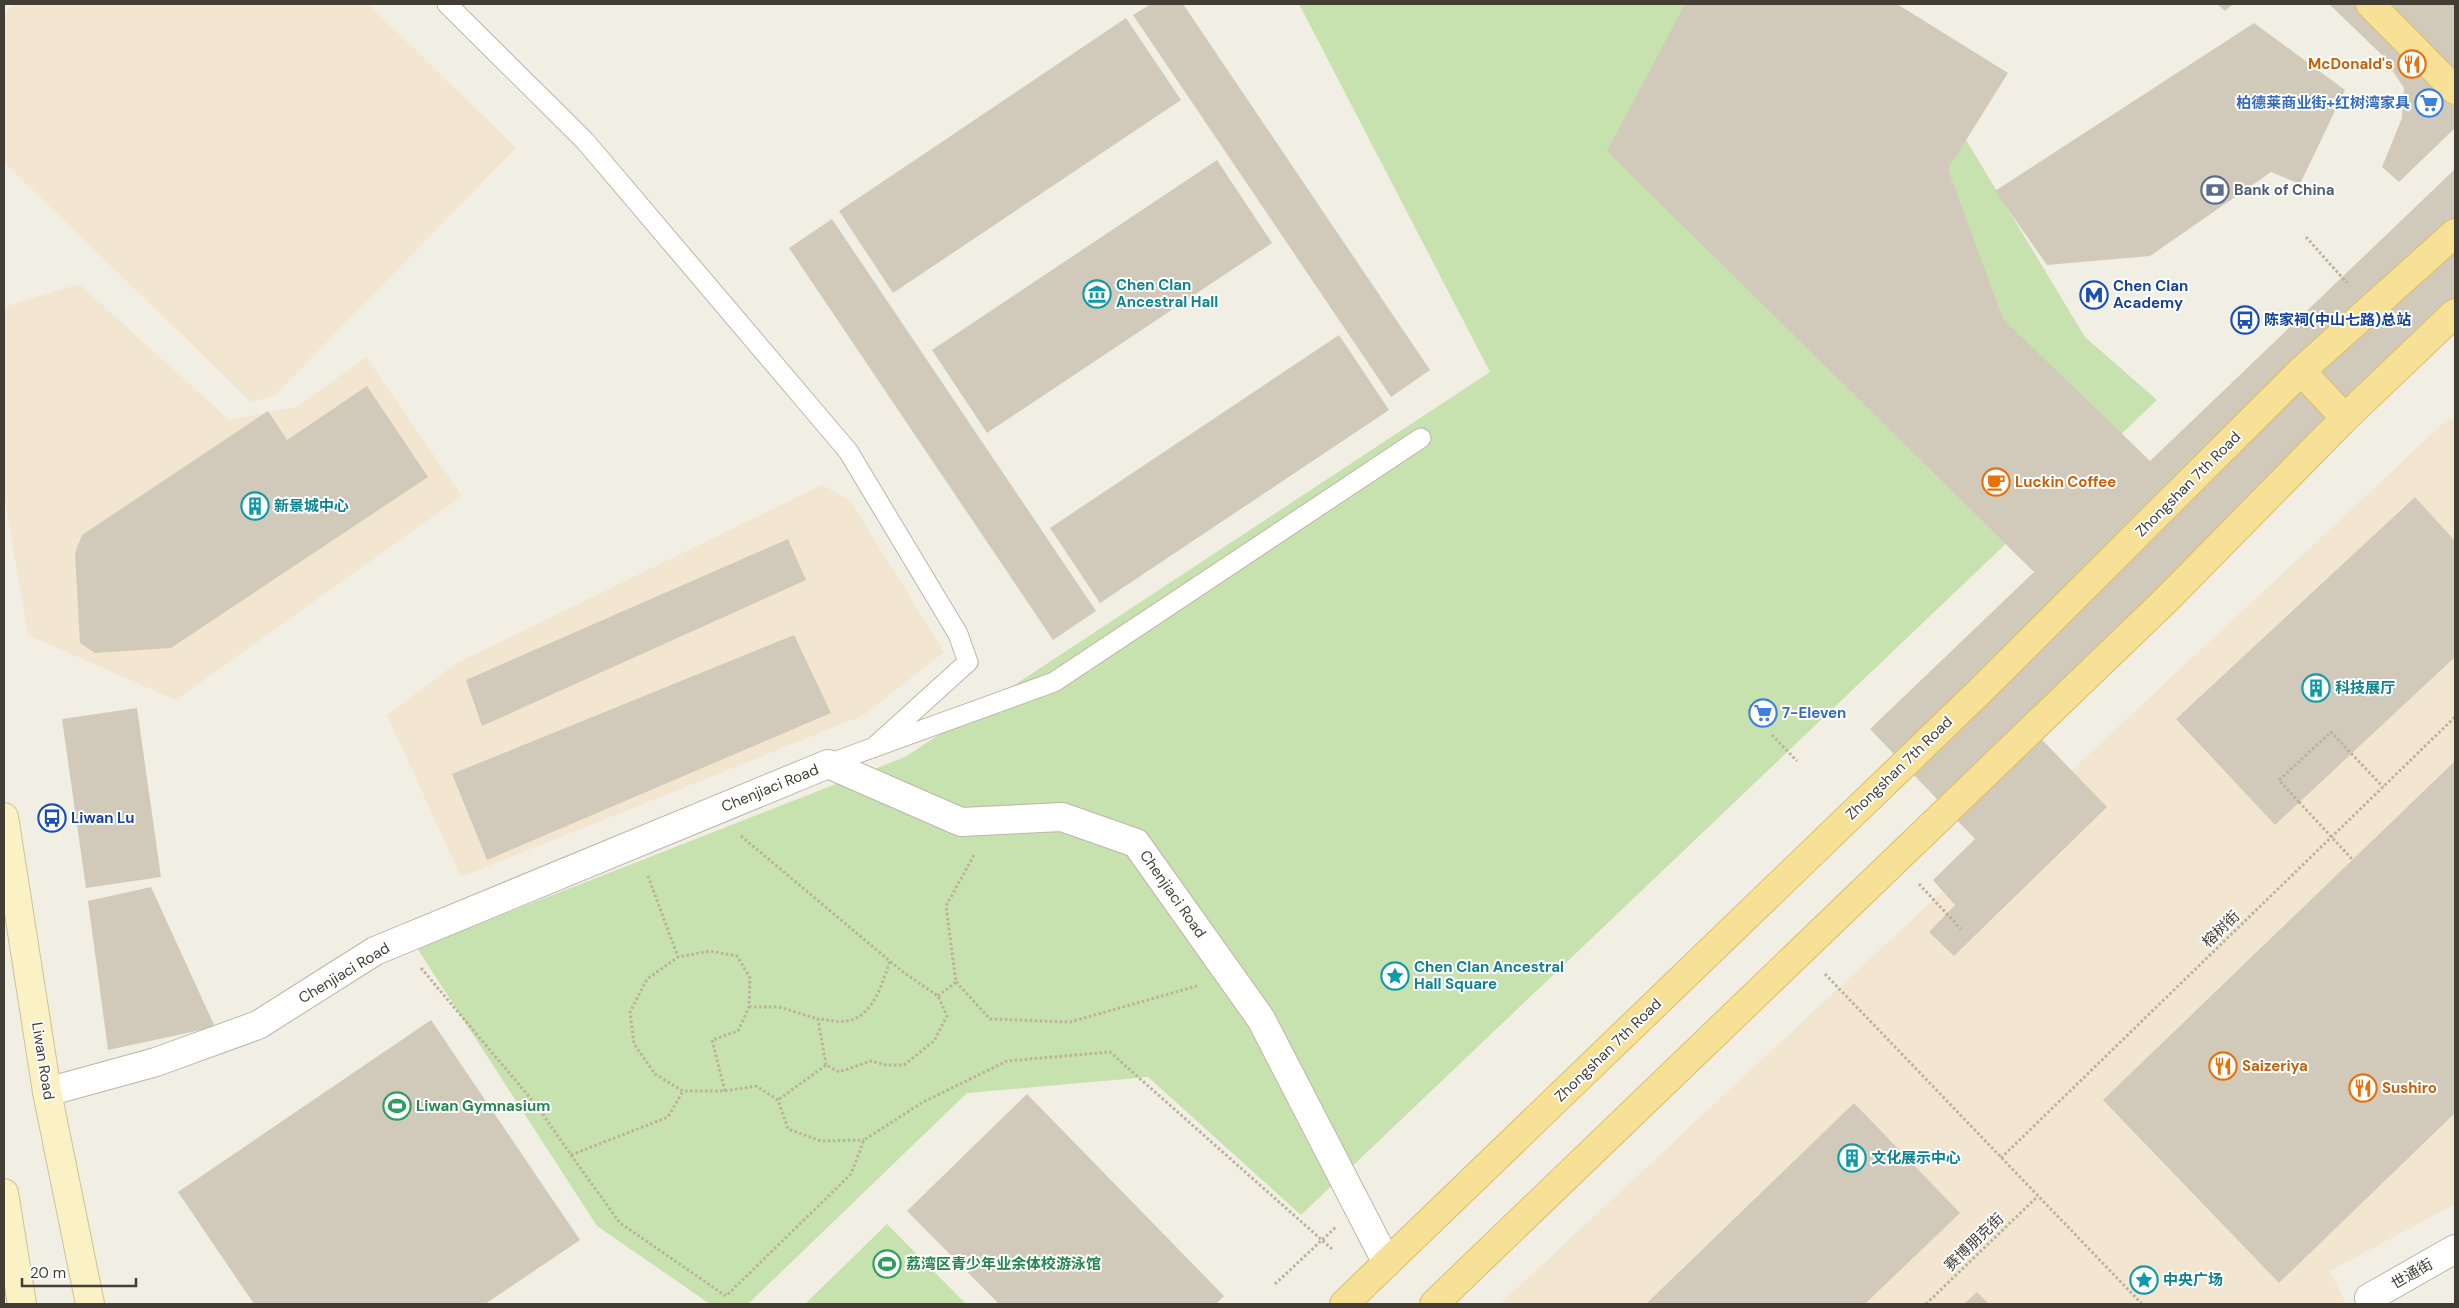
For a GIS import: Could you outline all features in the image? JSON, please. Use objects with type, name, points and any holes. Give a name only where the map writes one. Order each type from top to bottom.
[{"type":"main road","points":[[2370,4],[2455,90]]},
{"type":"main road","name":"Zhongshan 7th Road","points":[[1344,1304],[1978,693],[2301,371],[2455,233]]},
{"type":"main road","points":[[1434,1304],[2166,600],[2345,418],[2455,313]]},
{"type":"main road","points":[[2301,371],[2345,418]]},
{"type":"main road","name":"Liwan Road","points":[[4,817],[47,1092],[90,1304]]},
{"type":"main road","points":[[4,1193],[22,1304]]},
{"type":"street","name":"Chenjiaci Road","points":[[47,1092],[156,1062],[258,1025],[375,951],[828,764],[961,822],[1062,817],[1136,843],[1262,1019],[1387,1263]]},
{"type":"street","name":"世通街","points":[[2370,1301],[2455,1249]]},
{"type":"lane","points":[[447,4],[585,141],[848,451],[958,634],[968,662],[873,748]]},
{"type":"lane","points":[[828,764],[1054,682],[1421,438]]},
{"type":"path","points":[[2306,237],[2371,308]]},
{"type":"path","name":"榕树街","points":[[2002,1158],[2455,716]]},
{"type":"path","points":[[2352,859],[2279,780],[2331,732],[2382,787]]},
{"type":"path","points":[[1772,735],[1797,762]]},
{"type":"path","points":[[712,812],[890,961],[938,996],[947,1016],[934,1041],[904,1065],[886,1065],[871,1061],[839,1072],[826,1065]]},
{"type":"path","points":[[997,820],[962,874],[946,906],[956,982],[990,1019],[1070,1022],[1231,976]]},
{"type":"path","points":[[636,843],[678,957]]},
{"type":"path","points":[[1919,884],[1961,929]]},
{"type":"path","points":[[399,941],[537,1106],[620,1223],[726,1296],[851,1174],[864,1140]]},
{"type":"path","points":[[725,1090],[712,1040],[738,1031],[749,1007],[750,978],[737,956],[710,950],[678,957],[647,979],[630,1012],[634,1044],[655,1074],[684,1091],[725,1090],[756,1086],[778,1100],[788,1129],[821,1141],[864,1140],[923,1102],[1007,1061],[1110,1052],[1332,1249]]},
{"type":"path","points":[[749,1007],[779,1007],[818,1018],[846,1022],[864,1012],[875,1002],[890,961]]},
{"type":"path","points":[[1825,974],[2142,1304]]},
{"type":"path","points":[[938,996],[956,982]]},
{"type":"path","points":[[818,1018],[826,1065]]},
{"type":"path","points":[[778,1100],[826,1065]]},
{"type":"path","points":[[571,1155],[668,1117],[684,1091]]},
{"type":"path","name":"赛博朋克街","points":[[1926,1304],[2038,1196]]},
{"type":"path","points":[[1274,1284],[1337,1226]]},
{"type":"shaded area","points":[[14,4],[368,4],[516,148],[275,395],[251,402],[4,162],[4,15]]},
{"type":"shaded area","points":[[79,284],[229,420],[297,407],[366,357],[462,496],[176,700],[28,635],[4,496],[4,307]]},
{"type":"shaded area","points":[[2449,418],[2455,421],[2455,1204],[2330,1271],[2346,1304],[1500,1304]]},
{"type":"shaded area","points":[[822,485],[850,500],[944,652],[864,715],[461,877],[387,715],[455,664]]},
{"type":"green space","points":[[1299,4],[1884,4],[2085,337],[2157,400],[1301,1215],[1148,1077],[967,1093],[748,1304],[710,1304],[597,1226],[417,948],[905,757],[1490,372]]},
{"type":"green space","name":"荔湾区青少年业余体校游泳馆","points":[[887,1224],[966,1304],[805,1304]]},
{"type":"building","points":[[1151,4],[1183,4],[1430,370],[1391,397],[1133,15]]},
{"type":"building","points":[[1685,4],[1897,4],[2008,73],[1948,169],[2003,319],[2150,461],[2455,169],[2455,304],[2022,719],[2107,807],[1954,956],[1929,932],[1955,905],[1933,880],[1975,839],[1870,729],[2034,572],[1607,151]]},
{"type":"building","points":[[2217,4],[2233,4],[2225,11]]},
{"type":"building","name":"柏德莱商业街+红树湾家具","points":[[2329,4],[2455,4],[2455,128],[2399,182],[2382,167],[2402,118],[2404,88],[2382,55]]},
{"type":"building","points":[[1126,18],[1181,100],[893,293],[839,211]]},
{"type":"building","points":[[2254,23],[2345,90],[2300,184],[2271,172],[2150,256],[2047,265],[1995,191]]},
{"type":"building","points":[[1217,160],[1272,243],[987,433],[932,350]]},
{"type":"building","points":[[832,219],[1096,611],[1053,640],[789,248]]},
{"type":"building","points":[[1339,335],[1389,410],[1100,603],[1050,528]]},
{"type":"building","name":"新景城中心","points":[[367,386],[428,477],[171,648],[95,653],[80,643],[75,553],[82,535],[268,411],[287,440]]},
{"type":"building","name":"科技展厅","points":[[2415,497],[2455,541],[2455,657],[2275,825],[2176,719]]},
{"type":"building","points":[[788,539],[806,580],[482,726],[466,680]]},
{"type":"building","points":[[794,635],[831,713],[487,860],[452,774]]},
{"type":"building","points":[[137,708],[161,877],[86,888],[62,719]]},
{"type":"building","points":[[2455,761],[2455,1113],[2279,1283],[2103,1100]]},
{"type":"building","points":[[151,887],[215,1027],[108,1050],[88,901]]},
{"type":"building","name":"Liwan Gymnasium","points":[[431,1020],[580,1240],[485,1304],[254,1304],[178,1192]]},
{"type":"building","points":[[1027,1094],[1224,1296],[1216,1304],[999,1304],[907,1211]]},
{"type":"building","name":"文化展示中心","points":[[1854,1103],[1960,1213],[1865,1304],[1646,1304]]},
{"type":"building","points":[[1977,1292],[1989,1304],[1964,1304]]},
{"type":"place","name":"McDonald's","points":[[2412,64]]},
{"type":"place","name":"柏德莱商业街+红树湾家具","points":[[2429,103]]},
{"type":"place","name":"Bank of China","points":[[2215,190]]},
{"type":"place","name":"Chen Clan Ancestral Hall","points":[[1097,294]]},
{"type":"place","name":"Chen Clan Academy","points":[[2094,295]]},
{"type":"place","name":"陈家祠(中山七路)总站","points":[[2245,320]]},
{"type":"place","name":"Luckin Coffee","points":[[1996,482]]},
{"type":"place","name":"新景城中心","points":[[255,506]]},
{"type":"place","name":"科技展厅","points":[[2316,688]]},
{"type":"place","name":"7-Eleven","points":[[1763,713]]},
{"type":"place","name":"Liwan Lu","points":[[52,818]]},
{"type":"place","name":"Chen Clan Ancestral Hall Square","points":[[1395,976]]},
{"type":"place","name":"Saizeriya","points":[[2223,1066]]},
{"type":"place","name":"Sushiro","points":[[2363,1088]]},
{"type":"place","name":"Liwan Gymnasium","points":[[397,1106]]},
{"type":"place","name":"文化展示中心","points":[[1852,1158]]},
{"type":"place","name":"荔湾区青少年业余体校游泳馆","points":[[887,1264]]},
{"type":"place","name":"中央广场","points":[[2144,1280]]}]
